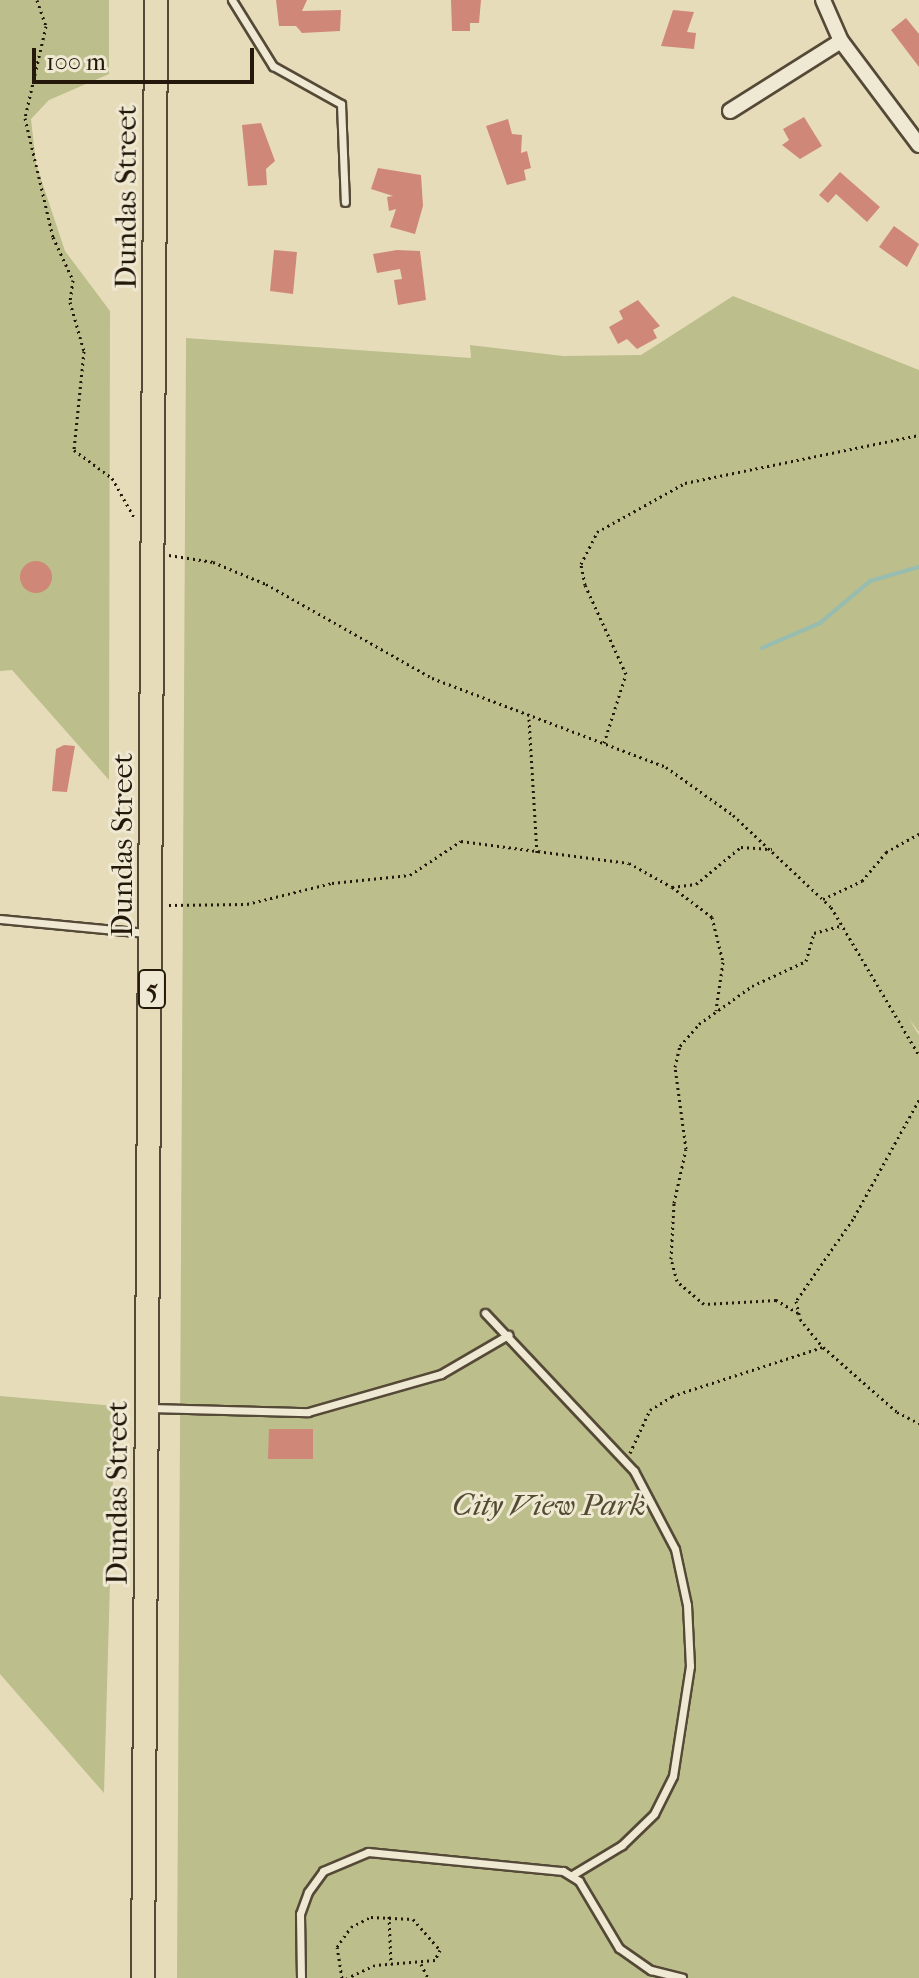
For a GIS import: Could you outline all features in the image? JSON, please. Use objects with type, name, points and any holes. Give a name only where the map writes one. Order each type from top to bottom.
[{"type":"main road","name":"Dundas Street","points":[[143,1978],[153,934],[156,0]]},
{"type":"street","points":[[823,0],[841,41],[919,145]]},
{"type":"street","points":[[730,111],[841,41]]},
{"type":"lane","points":[[232,0],[273,66],[341,104],[345,202]]},
{"type":"lane","points":[[0,919],[153,934]]},
{"type":"lane","points":[[301,1978],[300,1914],[308,1892],[345,1857],[392,1852],[572,1875],[622,1845],[654,1814],[673,1776],[684,1721],[688,1635],[675,1549],[656,1504],[626,1463],[485,1313]]},
{"type":"lane","points":[[148,1408],[308,1412],[441,1374],[508,1335]]},
{"type":"lane","points":[[572,1875],[619,1948],[651,1970],[682,1978]]},
{"type":"path","points":[[37,0],[46,26],[25,118],[49,225],[73,280],[70,302],[84,351],[74,450],[112,478],[155,552],[213,562],[266,584],[432,678],[529,719],[666,767],[772,849],[823,899],[919,1055]]},
{"type":"path","points":[[604,743],[626,674],[585,585],[581,564],[597,532],[685,483],[919,435]]},
{"type":"path","points":[[529,719],[537,854]]},
{"type":"path","points":[[823,899],[862,881],[886,852],[919,834]]},
{"type":"path","points":[[153,906],[247,904],[332,883],[410,875],[461,841],[537,854],[629,863],[672,887],[712,917],[723,962],[716,1010]]},
{"type":"path","points":[[672,887],[696,884],[741,847],[772,849]]},
{"type":"path","points":[[840,926],[814,933],[806,961],[716,1010],[688,1034],[675,1067],[686,1149],[674,1203],[674,1270],[677,1281],[704,1304],[776,1300],[798,1313],[823,1347],[897,1412],[919,1423]]},
{"type":"path","points":[[798,1313],[796,1301],[867,1197],[919,1100]]},
{"type":"path","points":[[626,1463],[650,1410],[672,1396],[823,1347]]},
{"type":"path","points":[[389,1916],[391,1964]]},
{"type":"path","points":[[389,1916],[413,1919],[433,1935],[439,1956],[421,1964],[391,1964],[345,1978],[335,1957],[342,1938],[360,1921],[389,1916]]},
{"type":"path","points":[[421,1964],[428,1978]]},
{"type":"green space","points":[[0,0],[109,0],[109,74],[49,100],[31,119],[36,164],[65,251],[110,311],[109,780],[12,670],[0,671]]},
{"type":"green space","name":"City View Park","points":[[733,296],[919,370],[919,1032],[909,1019],[919,1035],[919,1978],[177,1978],[186,338],[471,358],[470,345],[563,356],[641,355]]},
{"type":"green space","points":[[0,1396],[115,1406],[104,1793],[0,1674]]},
{"type":"building","points":[[276,0],[307,0],[302,11],[341,10],[340,31],[302,33],[296,26],[279,26]]},
{"type":"building","points":[[451,0],[481,0],[479,23],[470,23],[470,31],[452,31]]},
{"type":"building","points":[[673,10],[694,12],[687,32],[696,33],[694,49],[661,46]]},
{"type":"building","points":[[906,18],[919,34],[919,67],[891,30]]},
{"type":"building","points":[[804,117],[822,146],[800,159],[782,145],[789,140],[783,129]]},
{"type":"building","points":[[508,119],[512,134],[522,135],[521,153],[527,151],[531,168],[524,170],[526,180],[507,185],[486,126]]},
{"type":"building","points":[[261,123],[275,161],[266,169],[267,185],[248,186],[242,125]]},
{"type":"building","points":[[378,168],[421,175],[423,206],[415,234],[390,227],[396,209],[389,211],[387,197],[393,196],[371,189]]},
{"type":"building","points":[[840,172],[880,207],[867,222],[836,194],[828,203],[819,195]]},
{"type":"building","points":[[894,226],[919,244],[907,267],[879,247]]},
{"type":"building","points":[[274,250],[297,252],[293,294],[270,291]]},
{"type":"building","points":[[397,250],[420,251],[426,300],[398,305],[394,280],[402,279],[400,269],[377,273],[373,254]]},
{"type":"building","points":[[638,300],[660,326],[653,330],[657,338],[637,349],[627,339],[618,344],[609,327],[623,319],[619,311]]},
{"type":"building","points":[[36,561],[47,566],[52,577],[47,588],[36,593],[25,588],[20,577],[25,566]]},
{"type":"building","points":[[64,745],[75,746],[67,792],[52,791],[56,749]]},
{"type":"building","points":[[269,1429],[313,1429],[313,1459],[268,1459]]},
{"type":"waterway","points":[[762,648],[820,623],[870,581],[919,567]]}]
